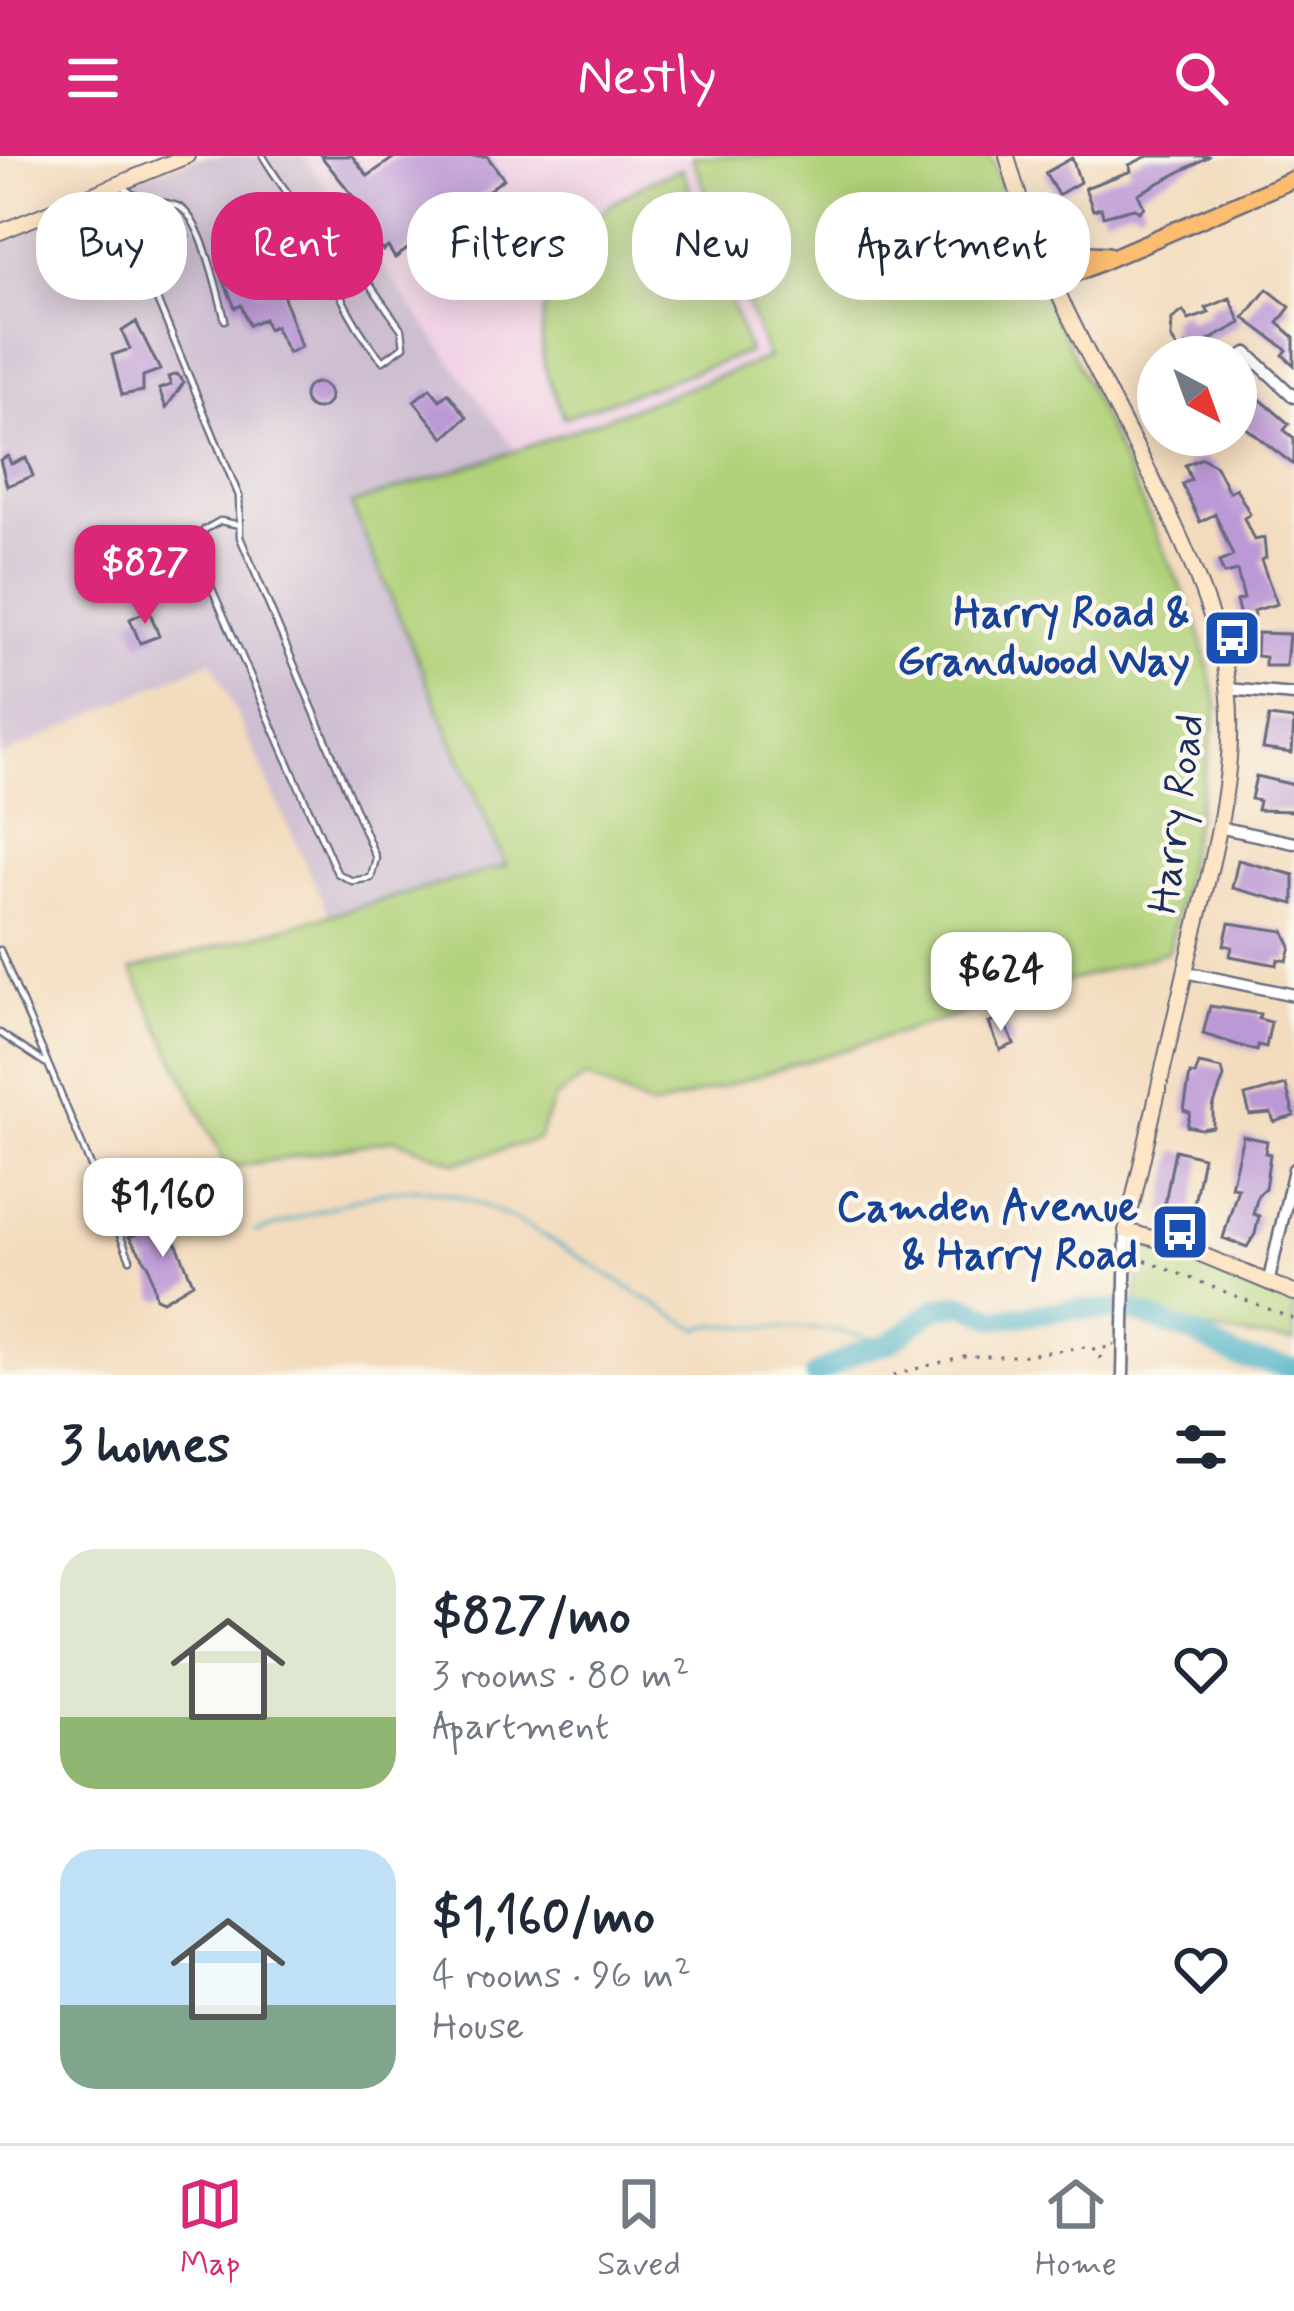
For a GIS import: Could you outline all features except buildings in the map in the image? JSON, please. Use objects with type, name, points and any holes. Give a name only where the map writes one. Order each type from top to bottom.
[{"type":"main road","points":[[1090,267],[1294,179]]},
{"type":"main road","points":[[1090,254],[1117,255]]},
{"type":"street","points":[[0,232],[187,156]]},
{"type":"street","name":"Harry Road","points":[[1007,156],[1019,192]]},
{"type":"street","name":"Harry Road","points":[[1063,300],[1211,616],[1228,689],[1229,740],[1217,827],[1121,1255],[1123,1375]]},
{"type":"street","points":[[1257,362],[1294,397]]},
{"type":"street","points":[[1228,689],[1294,695]]},
{"type":"street","points":[[1217,827],[1294,843]]},
{"type":"street","points":[[1185,972],[1294,995]]},
{"type":"street","points":[[1268,1284],[1294,1168]]},
{"type":"street","points":[[1126,1232],[1181,1246],[1294,1293]]},
{"type":"lane","points":[[263,156],[286,192]]},
{"type":"lane","points":[[115,185],[133,196],[186,210],[226,320]]},
{"type":"lane","points":[[115,185],[239,496],[240,525],[376,858],[371,878],[352,880],[337,872],[198,557],[204,530],[220,521],[240,525]]},
{"type":"lane","points":[[294,204],[326,223],[402,330],[404,346],[383,361],[359,334],[294,204]]},
{"type":"lane","points":[[0,950],[130,1259]]},
{"type":"lane","points":[[0,1033],[48,1064]]},
{"type":"path","points":[[1121,1255],[1294,1319]]},
{"type":"path","points":[[893,1375],[964,1356],[1019,1356],[1092,1346],[1099,1358],[1110,1345]]},
{"type":"shaded area","points":[[203,156],[303,156],[329,192],[211,192],[211,300],[383,300],[383,267],[516,451],[351,504],[506,867],[331,919],[212,660],[0,757],[0,239],[36,223],[36,300],[187,300],[187,192],[104,192]]},
{"type":"shaded area","points":[[303,156],[692,156],[706,192],[632,192],[632,300],[746,300],[768,358],[516,451],[383,267],[383,192],[329,192]]},
{"type":"green space","points":[[692,156],[990,156],[1004,192],[815,192],[815,300],[1048,300],[1197,622],[1218,707],[1169,951],[652,1108],[586,1077],[554,1099],[538,1139],[456,1163],[396,1139],[227,1168],[132,970],[506,866],[351,504],[516,451],[768,358],[746,300],[791,300],[791,192],[706,192]]},
{"type":"green space","points":[[682,169],[690,192],[632,192],[632,300],[730,300],[749,352],[563,418],[543,356],[547,300],[608,300],[608,208],[623,197],[651,181]]},
{"type":"green space","points":[[1139,1251],[1201,1255],[1294,1303],[1294,1342],[1137,1321]]},
{"type":"waterway","points":[[255,1232],[379,1193],[417,1189],[450,1194],[524,1225],[699,1329],[713,1325],[836,1330],[890,1343]]},
{"type":"waterway","points":[[815,1375],[857,1352],[890,1343],[936,1308],[962,1304],[997,1319],[1074,1309],[1132,1311],[1237,1357],[1294,1368]]},
{"type":"place","name":"Harry Road & Grandwood Way","points":[[1232,638]]},
{"type":"place","name":"Camden Avenue & Harry Road","points":[[1180,1232]]}]
